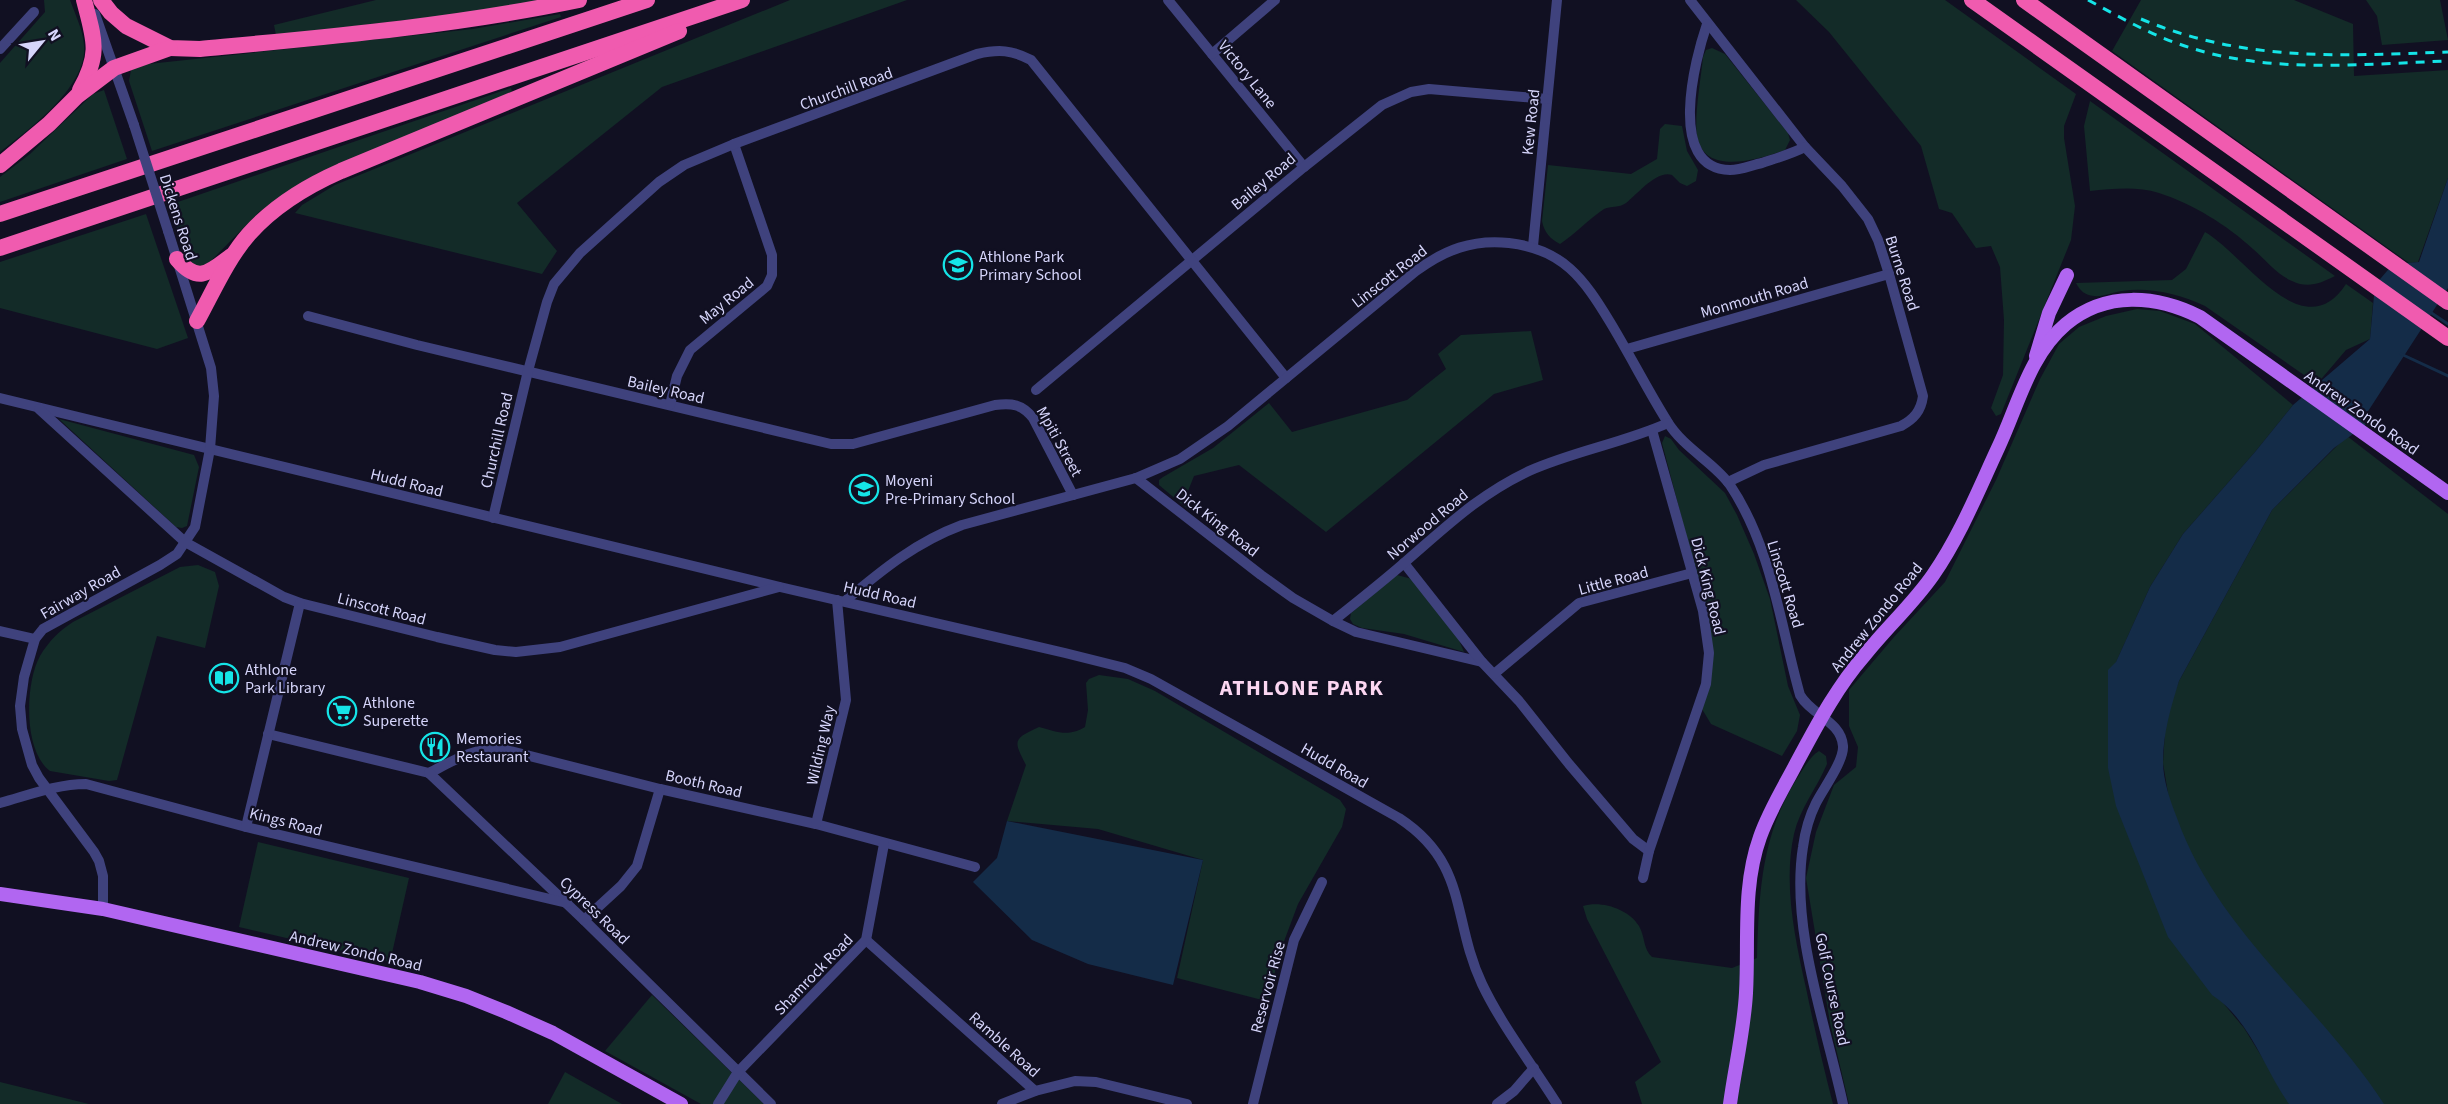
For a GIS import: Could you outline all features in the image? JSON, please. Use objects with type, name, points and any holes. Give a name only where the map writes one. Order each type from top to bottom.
[{"type":"highway","points":[[77,96],[94,59],[94,41],[84,0]]},
{"type":"highway","points":[[101,0],[111,13],[126,26],[170,48]]},
{"type":"highway","points":[[0,165],[49,124],[77,96],[114,68],[170,48],[200,49],[397,30],[579,0]]},
{"type":"highway","points":[[0,214],[647,0]]},
{"type":"highway","points":[[0,248],[742,0]]},
{"type":"highway","points":[[197,321],[236,251],[264,218],[292,197],[321,180],[758,0]]},
{"type":"highway","points":[[1972,0],[2448,338]]},
{"type":"highway","points":[[2024,0],[2448,302]]},
{"type":"highway","points":[[177,259],[186,270],[197,275],[207,273],[236,251]]},
{"type":"main road","points":[[2036,362],[2042,333],[2067,274]]},
{"type":"main road","name":"Andrew Zondo Road","points":[[1730,1104],[1746,994],[1749,892],[1754,860],[1767,819],[1822,717],[1862,657],[1923,588],[1945,556],[1996,453],[2036,362],[2056,334],[2082,314],[2097,306],[2132,299],[2167,303],[2200,317],[2448,493]]},
{"type":"main road","name":"Andrew Zondo Road","points":[[0,894],[103,909],[420,982],[466,996],[553,1033],[681,1104]]},
{"type":"street","name":"Dickens Road","points":[[90,0],[134,125],[197,321],[212,379],[214,396],[210,449]]},
{"type":"street","name":"Victory Lane","points":[[1168,0],[1304,167]]},
{"type":"street","points":[[1212,54],[1275,0]]},
{"type":"street","name":"Kew Road","points":[[1533,246],[1557,0]]},
{"type":"street","name":"Burne Road","points":[[1690,0],[1805,147],[1842,186],[1868,219],[1878,240],[1889,274],[1923,396],[1918,412],[1910,421],[1895,428],[1764,465],[1728,482]]},
{"type":"street","points":[[0,49],[34,12]]},
{"type":"street","points":[[1707,24],[1697,53],[1692,89],[1690,136],[1696,149],[1718,168],[1731,170],[1788,155],[1805,147]]},
{"type":"street","name":"Churchill Road","points":[[493,518],[547,302],[554,284],[565,268],[600,233],[659,182],[684,165],[734,144],[977,54],[996,50],[1012,51],[1031,60],[1286,378]]},
{"type":"street","name":"Bailey Road","points":[[1036,390],[1382,105],[1411,92],[1429,89],[1547,99]]},
{"type":"street","name":"May Road","points":[[670,405],[677,376],[690,350],[767,286],[772,275],[772,255],[734,144]]},
{"type":"street","name":"Linscott Road","points":[[841,600],[906,552],[940,533],[1136,478],[1163,468],[1196,449],[1228,426],[1416,271],[1443,253],[1479,242],[1502,242],[1533,246],[1565,263],[1581,277],[1627,348],[1668,423],[1683,442],[1728,482],[1738,497],[1757,538],[1771,577],[1800,695],[1809,708],[1822,717]]},
{"type":"street","name":"Monmouth Road","points":[[1627,348],[1889,274]]},
{"type":"street","name":"Bailey Road","points":[[308,316],[417,345],[843,446],[995,405],[1018,405]]},
{"type":"street","name":"Hudd Road","points":[[0,398],[1075,656],[1139,674],[1286,753],[1417,830],[1443,860],[1452,882],[1476,969],[1489,998],[1557,1104]]},
{"type":"street","name":"Mpiti Street","points":[[1018,405],[1026,409],[1033,418],[1073,495]]},
{"type":"street","name":"Linscott Road","points":[[36,406],[185,543],[284,597],[437,638],[495,650],[516,652],[543,650],[780,587]]},
{"type":"street","name":"Norwood Road","points":[[1333,621],[1459,514],[1493,490],[1545,465],[1668,423]]},
{"type":"street","name":"Dick King Road","points":[[1643,878],[1649,851],[1706,684],[1708,669],[1707,632],[1652,430]]},
{"type":"street","name":"Fairway Road","points":[[103,909],[103,876],[99,861],[32,765],[22,729],[21,688],[35,639],[44,629],[177,554],[185,543],[198,515],[210,449]]},
{"type":"street","name":"Dick King Road","points":[[1136,478],[1261,575],[1293,598],[1333,621],[1356,632],[1482,662]]},
{"type":"street","points":[[1404,563],[1482,662],[1634,839],[1649,851]]},
{"type":"street","name":"Little Road","points":[[1494,674],[1579,603],[1692,573]]},
{"type":"street","name":"Wilding Way","points":[[816,824],[845,709],[841,600]]},
{"type":"street","points":[[246,827],[300,603]]},
{"type":"street","points":[[0,631],[35,639]]},
{"type":"street","name":"Golf Course Road","points":[[1822,717],[1836,727],[1842,737],[1843,749],[1807,825],[1800,880],[1810,968],[1843,1104]]},
{"type":"street","points":[[268,734],[429,773]]},
{"type":"street","name":"Booth Road","points":[[429,773],[471,751],[502,748],[660,789],[816,824],[975,867]]},
{"type":"street","name":"Cypress Road","points":[[429,773],[567,903],[771,1104]]},
{"type":"street","name":"Kings Road","points":[[0,803],[72,784],[108,788],[246,827],[567,903]]},
{"type":"street","points":[[584,920],[621,886],[638,866],[660,789]]},
{"type":"street","name":"Shamrock Road","points":[[738,1072],[866,940],[885,844]]},
{"type":"street","name":"Reservoir Rise","points":[[1253,1104],[1294,940],[1322,882]]},
{"type":"street","name":"Ramble Road","points":[[866,940],[1035,1091],[1067,1083],[1096,1082],[1187,1104]]},
{"type":"street","points":[[1497,1104],[1514,1091],[1534,1068]]},
{"type":"street","points":[[718,1104],[738,1072]]},
{"type":"street","points":[[1002,1104],[1035,1091]]},
{"type":"green space","points":[[44,0],[70,0],[83,39],[83,60],[77,76],[55,105],[0,152],[0,63],[45,12]]},
{"type":"green space","points":[[376,0],[544,0],[460,14],[276,35],[274,25]]},
{"type":"green space","points":[[790,0],[907,0],[662,87],[517,203],[557,251],[542,274],[295,213],[302,205],[335,185]]},
{"type":"green space","points":[[1796,0],[1945,0],[2076,94],[2064,126],[2075,206],[2071,240],[2001,414],[1996,416],[1991,408],[2003,375],[2004,320],[2000,267],[1991,246],[1976,248],[1952,213],[1939,209],[1921,146],[1829,32]]},
{"type":"green space","points":[[2141,0],[2294,0],[2353,24],[2354,76],[2448,70],[2448,178],[2418,262],[2409,263],[2112,51]]},
{"type":"green space","points":[[2366,0],[2440,0],[2448,40],[2382,45],[2377,16]]},
{"type":"green space","points":[[560,14],[561,17],[152,151],[129,81],[131,70],[139,65],[473,29]]},
{"type":"green space","points":[[1712,48],[1725,54],[1788,133],[1790,140],[1785,150],[1734,162],[1710,157],[1702,149],[1696,128],[1698,97],[1703,57],[1706,50]]},
{"type":"green space","points":[[511,88],[512,92],[316,174],[259,212],[203,268],[189,263],[169,205]]},
{"type":"green space","points":[[104,90],[127,159],[0,202],[0,177],[30,154],[93,94]]},
{"type":"green space","points":[[2090,101],[2335,276],[2309,285],[2292,281],[2276,271],[2243,240],[2221,224],[2197,209],[2159,193],[2133,189],[2090,191],[2084,126]]},
{"type":"green space","points":[[1665,124],[1682,126],[1687,151],[1698,170],[1696,181],[1687,186],[1672,175],[1660,176],[1621,206],[1604,209],[1560,244],[1550,237],[1542,221],[1548,165],[1631,174],[1657,159],[1660,129]]},
{"type":"green space","points":[[146,214],[188,338],[157,349],[0,308],[0,262]]},
{"type":"green space","points":[[2205,232],[2255,276],[2293,302],[2311,307],[2329,302],[2346,284],[2373,303],[2370,339],[2346,350],[2317,384],[2205,306],[2164,292],[2143,290],[2122,291],[2101,296],[2088,295],[2076,283],[2172,280],[2186,269]]},
{"type":"green space","points":[[2137,309],[2160,311],[2195,324],[2293,405],[2183,534],[2150,587],[2113,669],[2204,980],[2244,1028],[2291,1104],[1849,1104],[1830,1023],[1806,878],[1816,832],[1834,785],[1856,767],[1858,747],[1849,726],[1849,690],[1945,582],[1996,480],[2040,379],[2059,344],[2079,327],[2106,316]]},
{"type":"green space","points":[[1531,331],[1543,380],[1494,394],[1326,532],[1239,465],[1194,476],[1188,491],[1190,511],[1159,485],[1159,480],[1163,477],[1213,448],[1269,403],[1292,432],[1407,400],[1446,369],[1438,354],[1461,335]]},
{"type":"green space","points":[[59,419],[194,455],[199,467],[187,526],[176,527]]},
{"type":"green space","points":[[1665,436],[1671,439],[1679,450],[1725,493],[1754,554],[1770,599],[1788,686],[1800,715],[1797,731],[1782,756],[1711,724],[1702,709],[1712,666],[1711,633],[1662,443]]},
{"type":"green space","points":[[2347,436],[2448,514],[2448,1104],[2379,1104],[2278,986],[2193,868],[2172,817],[2163,763],[2166,716],[2179,681],[2272,510]]},
{"type":"green space","points":[[198,565],[215,572],[219,586],[205,648],[157,636],[117,780],[109,781],[50,771],[41,761],[35,748],[29,716],[31,683],[40,656],[47,646],[73,622],[180,567]]},
{"type":"green space","points":[[1397,575],[1412,579],[1455,631],[1464,652],[1404,634],[1362,628],[1353,624],[1350,619],[1351,613]]},
{"type":"green space","points":[[1099,675],[1128,679],[1155,691],[1340,800],[1346,809],[1342,827],[1298,904],[1277,960],[1271,995],[1266,1001],[1177,978],[1203,860],[1098,829],[1007,821],[1026,765],[1019,750],[1018,741],[1024,734],[1039,727],[1068,733],[1085,727],[1088,710],[1086,683],[1089,679]]},
{"type":"green space","points":[[1819,751],[1826,756],[1827,764],[1804,807],[1794,834],[1790,892],[1798,950],[1833,1104],[1642,1104],[1635,1082],[1661,1062],[1587,919],[1583,906],[1606,905],[1629,915],[1639,926],[1647,950],[1652,957],[1732,968],[1757,958],[1764,866],[1775,823],[1796,780],[1806,764]]},
{"type":"green space","points":[[258,842],[409,878],[390,962],[239,927]]},
{"type":"green space","points":[[652,995],[764,1104],[701,1104],[605,1051]]},
{"type":"green space","points":[[565,1072],[622,1104],[548,1104]]},
{"type":"green space","points":[[0,1082],[89,1104],[0,1104]]},
{"type":"water","points":[[2448,178],[2448,288],[2363,419],[2368,423],[2334,448],[2272,510],[2179,681],[2166,730],[2163,768],[2169,797],[2195,859],[2217,896],[2243,932],[2330,1033],[2384,1104],[2289,1104],[2237,1017],[2212,995],[2168,937],[2116,806],[2108,768],[2108,670],[2116,662],[2150,587],[2183,534],[2293,405],[2370,339],[2375,285],[2393,264],[2419,262]]},
{"type":"water","points":[[1007,821],[1203,860],[1173,985],[1088,964],[1032,940],[973,882],[997,858]]},
{"type":"waterway","points":[[2430,312],[2448,324]]},
{"type":"waterway","points":[[2401,354],[2448,376]]},
{"type":"railway","points":[[2088,0],[2167,40],[2212,54],[2245,60],[2312,65],[2448,61]]},
{"type":"railway","points":[[2141,19],[2179,33],[2217,43],[2292,53],[2369,55],[2448,52]]},
{"type":"place","name":"Athlone Park Primary School","points":[[958,265]]},
{"type":"place","name":"Moyeni Pre-Primary School","points":[[864,489]]},
{"type":"place","name":"Athlone Park Library","points":[[224,678]]},
{"type":"place","name":"Athlone Superette","points":[[342,711]]},
{"type":"place","name":"Memories Restaurant","points":[[435,747]]},
{"type":"district","name":"ATHLONE PARK","points":[[1302,687]]}]
